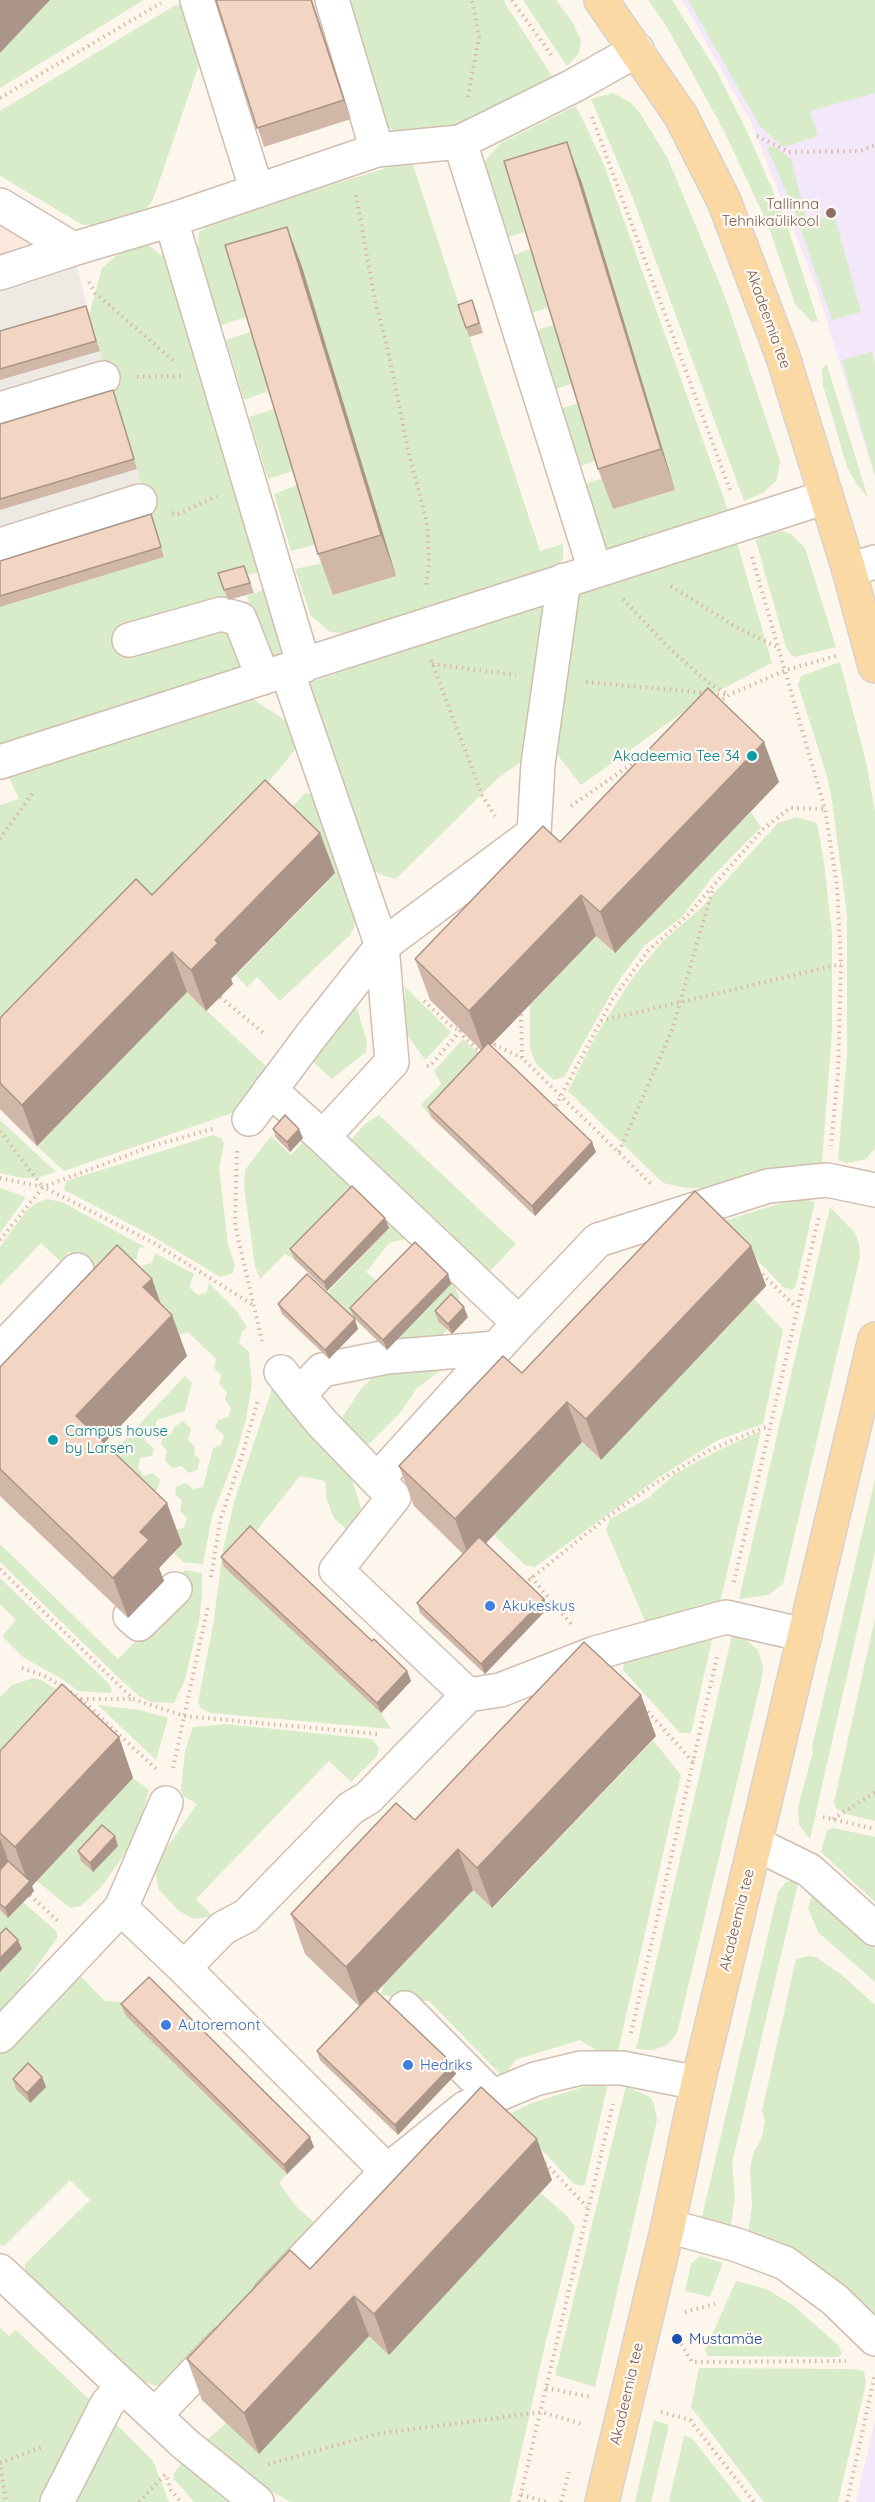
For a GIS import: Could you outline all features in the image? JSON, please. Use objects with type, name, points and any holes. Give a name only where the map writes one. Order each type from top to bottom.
[{"type":"main road","name":"Akadeemia tee","points":[[601,0],[681,116],[724,201],[783,357],[826,497],[862,566],[875,666]]},
{"type":"main road","name":"Akadeemia tee","points":[[602,2502],[668,2226],[698,2083],[875,1339]]},
{"type":"street","points":[[197,0],[257,191]]},
{"type":"street","points":[[332,0],[377,150]]},
{"type":"street","points":[[0,273],[171,220],[377,150],[460,142],[573,86],[637,50]]},
{"type":"street","points":[[460,142],[595,570]]},
{"type":"street","points":[[0,205],[73,249]]},
{"type":"street","points":[[171,220],[285,672],[382,946],[392,1062],[323,1137]]},
{"type":"street","points":[[0,409],[118,377]]},
{"type":"street","points":[[0,762],[826,497]]},
{"type":"street","points":[[0,545],[141,501]]},
{"type":"street","points":[[249,1119],[382,946],[534,833],[538,764],[564,580]]},
{"type":"street","points":[[129,640],[220,614],[240,619],[285,672]]},
{"type":"street","points":[[270,1090],[323,1137],[519,1323]]},
{"type":"street","points":[[377,1480],[519,1323],[598,1240],[768,1186],[826,1180],[875,1190]]},
{"type":"street","points":[[0,1351],[77,1270]]},
{"type":"street","points":[[468,1695],[336,1570],[394,1497],[322,1423],[290,1383],[322,1370],[387,1357],[496,1348]]},
{"type":"street","points":[[130,1616],[139,1624],[175,1588]]},
{"type":"street","points":[[184,1968],[224,1929],[246,1916],[351,1808],[368,1798],[468,1695],[500,1690],[596,1653],[726,1617],[805,1635]]},
{"type":"street","points":[[0,2036],[122,1908],[168,1792]]},
{"type":"street","points":[[756,1844],[809,1870],[875,1929]]},
{"type":"street","points":[[122,1908],[387,2171]]},
{"type":"street","points":[[405,2008],[493,2097]]},
{"type":"street","points":[[155,2415],[387,2171],[465,2108],[535,2079],[581,2068],[622,2068],[698,2083]]},
{"type":"street","points":[[668,2226],[737,2245],[785,2263],[835,2300],[866,2350]]},
{"type":"street","points":[[0,2271],[155,2415],[224,2477],[257,2502]]},
{"type":"street","points":[[57,2502],[107,2404],[123,2386]]},
{"type":"path","points":[[0,98],[167,0]]},
{"type":"path","points":[[460,142],[479,37],[472,0]]},
{"type":"path","points":[[512,0],[557,63]]},
{"type":"path","points":[[587,108],[597,125],[732,495]]},
{"type":"path","points":[[757,136],[789,152],[860,151],[875,145]]},
{"type":"path","points":[[355,189],[375,301],[387,345],[409,454],[427,522],[429,560],[426,591]]},
{"type":"path","points":[[73,249],[95,293],[175,362],[184,367]]},
{"type":"path","points":[[118,377],[192,376]]},
{"type":"path","points":[[141,501],[178,514],[226,492]]},
{"type":"path","points":[[750,551],[825,809],[837,886],[841,964],[838,1074],[831,1152]]},
{"type":"path","points":[[630,559],[736,627],[779,648]]},
{"type":"path","points":[[595,570],[670,649],[710,684],[729,695]]},
{"type":"path","points":[[429,654],[482,795]]},
{"type":"path","points":[[710,708],[729,695],[786,670],[840,655]]},
{"type":"path","points":[[534,833],[653,748]]},
{"type":"path","points":[[553,1112],[560,1094],[612,1000],[648,951],[686,917],[763,829],[790,808],[825,809]]},
{"type":"path","points":[[619,1152],[672,1030],[713,886]]},
{"type":"path","points":[[601,1021],[841,964]]},
{"type":"path","points":[[220,997],[294,1058]]},
{"type":"path","points":[[521,1014],[522,1058]]},
{"type":"path","points":[[430,1066],[461,1030],[464,1037],[484,1055],[495,1045],[522,1058],[682,1214]]},
{"type":"path","points":[[0,1240],[43,1187],[152,1146],[249,1119]]},
{"type":"path","points":[[249,1119],[237,1150],[235,1225],[267,1358],[290,1383]]},
{"type":"path","points":[[0,1131],[43,1187]]},
{"type":"path","points":[[0,1178],[43,1187],[154,1243],[253,1305]]},
{"type":"path","points":[[731,1592],[819,1215]]},
{"type":"path","points":[[755,1267],[796,1308]]},
{"type":"path","points":[[210,1581],[220,1521],[259,1397]]},
{"type":"path","points":[[523,1585],[606,1518],[656,1483],[710,1450],[762,1428],[770,1427]]},
{"type":"path","points":[[0,1569],[133,1699]]},
{"type":"path","points":[[531,1577],[596,1653]]},
{"type":"path","points":[[168,1792],[208,1604]]},
{"type":"path","points":[[629,2039],[719,1647]]},
{"type":"path","points":[[22,1668],[47,1677],[81,1699],[168,1792]]},
{"type":"path","points":[[81,1699],[133,1699],[184,1716],[380,1734],[406,1758]]},
{"type":"path","points":[[641,1704],[693,1763]]},
{"type":"path","points":[[833,1819],[875,1792]]},
{"type":"path","points":[[823,1817],[875,1829]]},
{"type":"path","points":[[519,2502],[616,2095]]},
{"type":"path","points":[[542,2160],[588,2208]]},
{"type":"path","points":[[683,2320],[686,2311],[715,2304]]},
{"type":"path","points":[[680,2330],[677,2339],[692,2362],[866,2350]]},
{"type":"path","points":[[847,2502],[875,2374]]},
{"type":"path","points":[[546,2388],[594,2398]]},
{"type":"path","points":[[654,2410],[690,2420],[754,2502]]},
{"type":"path","points":[[224,2477],[377,2434],[541,2412],[583,2424],[579,2435]]},
{"type":"path","points":[[0,2462],[6,2502]]},
{"type":"path","points":[[168,2462],[166,2474],[171,2490],[181,2502]]},
{"type":"path","points":[[561,2502],[570,2469]]},
{"type":"path","points":[[139,2502],[166,2474]]},
{"type":"path","points":[[521,2494],[547,2502]]},
{"type":"shaded area","name":"Tallinna Tehnikaülikool","points":[[682,0],[875,0],[875,477],[817,289],[751,122]]},
{"type":"shaded area","points":[[0,205],[73,249],[0,273]]},
{"type":"shaded area","points":[[73,249],[89,315],[164,557],[0,607],[0,274]]},
{"type":"shaded area","points":[[875,2420],[875,2502],[856,2502]]},
{"type":"green space","points":[[50,0],[144,0],[0,88],[0,53]]},
{"type":"green space","points":[[340,0],[503,0],[552,76],[449,132],[415,134],[395,131],[382,124]]},
{"type":"green space","points":[[523,0],[556,0],[573,23],[581,40],[579,53],[567,66]]},
{"type":"green space","points":[[648,0],[672,0],[716,70],[745,127],[784,216],[818,321],[812,322],[795,304],[768,225],[724,131],[667,27]]},
{"type":"green space","points":[[688,0],[875,0],[875,93],[810,111],[818,136],[783,147],[760,126]]},
{"type":"green space","points":[[187,4],[203,53],[157,188],[151,203],[146,208],[98,225],[83,225],[0,176],[0,111],[174,6]]},
{"type":"green space","points":[[613,93],[630,102],[640,113],[668,159],[724,294],[780,461],[777,480],[763,493],[744,501],[632,196],[591,99]]},
{"type":"green space","points":[[576,106],[603,162],[728,510],[667,533],[607,551],[598,546],[578,486],[603,478],[613,509],[675,490],[582,183],[528,231],[502,239],[484,169],[487,158],[501,143]]},
{"type":"green space","points":[[767,147],[775,147],[791,159],[807,222],[834,214],[861,312],[832,320],[796,215]]},
{"type":"green space","points":[[412,162],[540,551],[563,544],[563,559],[555,567],[358,634],[330,632],[311,616],[295,569],[323,563],[333,595],[396,575],[249,316],[219,326],[197,252],[199,232],[218,219]]},
{"type":"green space","points":[[135,245],[150,246],[165,258],[261,571],[222,583],[228,600],[228,628],[245,667],[0,747],[0,607],[164,557],[89,315],[102,268],[116,256]]},
{"type":"green space","points":[[533,248],[550,307],[523,316],[506,258]]},
{"type":"green space","points":[[556,324],[574,383],[550,391],[531,332]]},
{"type":"green space","points":[[253,331],[271,390],[244,400],[226,340]]},
{"type":"green space","points":[[872,352],[875,363],[875,476],[842,360]]},
{"type":"green space","points":[[827,365],[868,498],[847,467],[823,385],[822,368]]},
{"type":"green space","points":[[580,403],[598,460],[574,468],[554,410]]},
{"type":"green space","points":[[277,408],[296,470],[268,479],[249,417]]},
{"type":"green space","points":[[300,484],[318,544],[291,551],[274,494]]},
{"type":"green space","points":[[781,531],[791,534],[805,548],[836,647],[795,657],[786,647],[755,538]]},
{"type":"green space","points":[[737,543],[772,663],[699,701],[581,785],[552,748],[529,756],[498,778],[396,879],[375,871],[363,857],[306,684],[550,599]]},
{"type":"green space","points":[[266,589],[284,645],[281,655],[273,657],[266,652],[247,596]]},
{"type":"green space","points":[[840,662],[866,762],[875,811],[875,1148],[866,1159],[847,1163],[838,1160],[847,1054],[847,915],[827,776],[798,685],[801,676]]},
{"type":"green space","points":[[253,699],[286,721],[296,749],[244,811],[238,809],[186,860],[0,1074],[0,805],[19,799],[8,775]]},
{"type":"green space","points":[[305,793],[314,795],[342,868],[355,919],[354,928],[350,935],[280,1001],[257,977],[247,987],[236,975],[335,874],[280,820]]},
{"type":"green space","points":[[751,812],[761,827],[713,876],[682,917],[644,946],[618,982],[564,1077],[554,1080],[536,1064],[530,1048],[530,1005],[596,936],[614,953]]},
{"type":"green space","points":[[796,817],[817,823],[832,934],[832,1031],[822,1162],[713,1188],[686,1188],[663,1183],[568,1091],[594,1039],[633,977],[664,940],[700,909],[778,823]]},
{"type":"green space","points":[[405,987],[451,1032],[425,1060],[406,1033]]},
{"type":"green space","points":[[187,992],[270,1070],[235,1112],[64,1171],[37,1146]]},
{"type":"green space","points":[[357,1008],[367,1042],[366,1052],[332,1079],[313,1062],[313,1051],[327,1034]]},
{"type":"green space","points":[[463,1039],[486,1059],[431,1117],[421,1105],[441,1084],[434,1071]]},
{"type":"green space","points":[[379,1115],[516,1244],[485,1276],[348,1143],[365,1124]]},
{"type":"green space","points":[[0,1120],[56,1172],[36,1178],[22,1178],[0,1173]]},
{"type":"green space","points":[[213,1135],[221,1138],[224,1143],[219,1168],[228,1244],[235,1265],[233,1273],[220,1277],[149,1234],[64,1190],[66,1181]]},
{"type":"green space","points":[[271,1136],[291,1155],[303,1142],[356,1185],[405,1231],[406,1239],[389,1243],[366,1272],[379,1283],[350,1321],[324,1296],[389,1228],[356,1196],[294,1259],[285,1254],[260,1279],[255,1266],[244,1187],[245,1170]]},
{"type":"green space","points":[[0,1188],[26,1197],[0,1233]]},
{"type":"green space","points":[[47,1199],[62,1202],[145,1247],[139,1248],[137,1259],[90,1272],[69,1252],[60,1261],[41,1243],[0,1286],[0,1247],[26,1211],[36,1203]]},
{"type":"green space","points":[[806,1199],[815,1202],[796,1285],[792,1290],[783,1287],[721,1222],[778,1204]]},
{"type":"green space","points":[[830,1207],[855,1233],[860,1257],[783,1584],[768,1595],[739,1599]]},
{"type":"green space","points":[[155,1253],[194,1274],[189,1287],[198,1295],[207,1292],[209,1283],[236,1310],[247,1327],[242,1332],[239,1343],[249,1352],[252,1384],[246,1420],[234,1460],[212,1516],[203,1564],[183,1562],[174,1553],[182,1544],[174,1530],[184,1528],[187,1518],[180,1511],[182,1501],[175,1494],[177,1486],[186,1483],[193,1489],[203,1487],[213,1448],[221,1445],[224,1436],[215,1427],[218,1420],[228,1417],[231,1408],[225,1400],[227,1392],[219,1384],[221,1375],[214,1368],[216,1359],[188,1332],[168,1338],[141,1275],[143,1265],[152,1263]]},
{"type":"green space","points":[[447,1271],[460,1298],[439,1321],[447,1330],[435,1342],[387,1350]]},
{"type":"green space","points":[[754,1299],[783,1330],[763,1424],[718,1440],[658,1478],[535,1567],[525,1565],[494,1535],[582,1442],[600,1460]]},
{"type":"green space","points":[[387,1364],[449,1364],[417,1388],[400,1413],[363,1450],[341,1419],[361,1389]]},
{"type":"green space","points":[[185,1376],[192,1383],[185,1411],[157,1420],[155,1428],[146,1431],[144,1440],[154,1449],[152,1456],[140,1458],[138,1469],[144,1476],[153,1473],[160,1480],[157,1490],[149,1493],[100,1466]]},
{"type":"green space","points":[[272,1378],[351,1476],[362,1512],[347,1530],[334,1518],[327,1500],[325,1481],[300,1476],[224,1567],[381,1713],[391,1729],[211,1713],[201,1709],[198,1702],[213,1626],[223,1550],[234,1502],[271,1392]]},
{"type":"green space","points":[[183,1421],[191,1429],[188,1440],[195,1447],[194,1454],[200,1460],[197,1470],[189,1473],[181,1466],[172,1468],[165,1461],[167,1451],[161,1444],[163,1436],[172,1433],[174,1427]]},
{"type":"green space","points":[[761,1431],[719,1606],[645,1621],[606,1530],[610,1519],[648,1498],[675,1474]]},
{"type":"green space","points":[[875,1479],[875,1552],[810,1839],[799,1825],[798,1807],[813,1752],[812,1747]]},
{"type":"green space","points":[[0,1544],[118,1659],[186,1590],[176,1580],[185,1570],[202,1573],[199,1620],[185,1680],[174,1703],[151,1702],[140,1697],[120,1679],[0,1562]]},
{"type":"green space","points":[[0,1578],[110,1685],[112,1691],[110,1693],[78,1691],[62,1679],[24,1658],[2,1636],[16,1620],[0,1604]]},
{"type":"green space","points":[[875,1618],[875,1821],[836,1809],[834,1802]]},
{"type":"green space","points":[[713,1635],[691,1733],[680,1733],[623,1670],[626,1659]]},
{"type":"green space","points":[[732,1635],[746,1640],[758,1650],[763,1666],[762,1677],[677,2033],[667,2045],[653,2050],[636,2049]]},
{"type":"green space","points":[[33,1678],[63,1693],[0,1807],[0,1697],[12,1685]]},
{"type":"green space","points":[[98,1705],[140,1710],[168,1718],[156,1760]]},
{"type":"green space","points":[[226,1724],[372,1739],[379,1748],[377,1756],[351,1782],[329,1761],[196,1899],[213,1916],[194,1919],[179,1911],[159,1890],[154,1866],[197,1804],[183,1796],[181,1789],[185,1751],[193,1727]]},
{"type":"green space","points":[[653,1740],[681,1775],[618,2051],[602,2054],[580,2040],[515,2060],[507,2074],[501,2075],[429,2001],[400,1999],[381,1994],[384,1984],[473,1890],[493,1908]]},
{"type":"green space","points":[[133,1778],[149,1790],[135,1839],[102,1886],[81,1906],[70,1908],[37,1881]]},
{"type":"green space","points":[[834,1828],[875,1837],[875,1902],[821,1852],[827,1830]]},
{"type":"green space","points":[[786,1882],[798,1883],[732,2163],[735,2196],[730,2231],[706,2226],[702,2217],[778,1892]]},
{"type":"green space","points":[[813,1890],[875,1949],[875,1982],[818,1932],[808,1908]]},
{"type":"green space","points":[[23,1902],[57,1932],[57,1938],[0,2018],[0,1910],[9,1918]]},
{"type":"green space","points":[[816,1957],[842,1975],[875,2005],[875,2319],[747,2238],[752,2206],[750,2171],[753,2154],[762,2137],[765,2121],[762,2111],[796,1959]]},
{"type":"green space","points":[[77,1973],[105,2001],[122,2002],[152,1987],[125,2015],[287,2174],[279,2183],[295,2205],[319,2227],[166,2384],[155,2386],[140,2380],[26,2273],[25,2264],[90,2200],[70,2180],[4,2246],[0,2245],[0,2054]]},
{"type":"green space","points":[[609,2079],[585,2184],[582,2186],[574,2184],[516,2123],[511,2113],[532,2103]]},
{"type":"green space","points":[[626,2086],[650,2097],[657,2120],[595,2387],[555,2375]]},
{"type":"green space","points":[[552,2180],[541,2193],[575,2226],[545,2345],[510,2502],[290,2502],[255,2481],[206,2441],[226,2423],[202,2400],[208,2394]]},
{"type":"green space","points":[[700,2256],[723,2263],[710,2297],[685,2291],[691,2264]]},
{"type":"green space","points":[[736,2281],[766,2289],[793,2305],[839,2346],[842,2354],[838,2357],[708,2356],[705,2350]]},
{"type":"green space","points":[[0,2328],[9,2336],[16,2330],[93,2403],[42,2502],[0,2502]]},
{"type":"green space","points":[[699,2368],[864,2371],[866,2383],[838,2502],[764,2502],[691,2407]]},
{"type":"green space","points":[[654,2420],[669,2425],[651,2502],[635,2502]]},
{"type":"green space","points":[[113,2424],[117,2425],[153,2461],[169,2502],[68,2502]]},
{"type":"green space","points":[[684,2436],[692,2438],[742,2502],[669,2502]]},
{"type":"green space","points":[[182,2463],[228,2502],[194,2502],[174,2479],[174,2473]]},
{"type":"building","points":[[216,0],[311,0],[344,100],[257,128]]},
{"type":"building","points":[[567,142],[661,449],[598,469],[504,161]]},
{"type":"building","points":[[287,227],[381,535],[318,554],[225,245]]},
{"type":"building","points":[[472,300],[479,323],[466,328],[458,305]]},
{"type":"building","points":[[86,306],[96,341],[0,369],[0,331]]},
{"type":"building","points":[[113,390],[134,459],[0,499],[0,424]]},
{"type":"building","points":[[151,514],[161,547],[0,596],[0,561]]},
{"type":"building","points":[[244,566],[250,583],[224,590],[218,573]]},
{"type":"building","points":[[708,688],[764,742],[600,912],[581,895],[469,1011],[415,959],[543,826],[560,842]]},
{"type":"building","points":[[265,780],[320,833],[215,940],[218,943],[191,970],[172,952],[22,1105],[0,1083],[0,1018],[136,879],[152,895]]},
{"type":"building","points":[[488,1043],[592,1142],[532,1206],[428,1107]]},
{"type":"building","points":[[285,1115],[299,1129],[287,1142],[273,1129]]},
{"type":"building","points":[[352,1186],[385,1218],[324,1282],[290,1249]]},
{"type":"building","points":[[695,1191],[751,1246],[586,1419],[567,1402],[455,1519],[399,1466],[503,1356],[522,1373]]},
{"type":"building","points":[[415,1242],[448,1274],[383,1340],[350,1308]]},
{"type":"building","name":"Campus house by Larsen","points":[[117,1245],[152,1279],[143,1287],[172,1315],[76,1416],[167,1503],[140,1532],[149,1540],[113,1578],[0,1469],[0,1367]]},
{"type":"building","points":[[307,1274],[355,1319],[325,1350],[278,1304]]},
{"type":"building","points":[[451,1294],[464,1307],[448,1324],[435,1311]]},
{"type":"building","points":[[250,1526],[407,1671],[377,1703],[221,1557]]},
{"type":"building","points":[[479,1537],[544,1599],[481,1664],[417,1603]]},
{"type":"building","points":[[584,1642],[641,1695],[477,1868],[458,1849],[346,1967],[291,1914],[396,1803],[415,1820]]},
{"type":"building","points":[[62,1684],[119,1737],[15,1847],[0,1833],[0,1751]]},
{"type":"building","points":[[102,1825],[115,1836],[90,1863],[78,1851]]},
{"type":"building","points":[[8,1861],[30,1881],[5,1908],[0,1904],[0,1870]]},
{"type":"building","points":[[6,1928],[18,1940],[0,1958],[0,1934]]},
{"type":"building","points":[[149,1977],[310,2137],[284,2165],[121,2004]]},
{"type":"building","points":[[375,1990],[453,2064],[395,2125],[317,2051]]},
{"type":"building","points":[[28,2063],[42,2077],[27,2093],[13,2079]]},
{"type":"building","points":[[481,2087],[537,2139],[374,2314],[354,2296],[244,2413],[187,2359],[290,2250],[310,2269]]},
{"type":"place","name":"Tallinna Tehnikaülikool","points":[[831,213]]},
{"type":"place","name":"Akadeemia Tee 34","points":[[752,756]]},
{"type":"place","name":"Campus house by Larsen","points":[[53,1440]]},
{"type":"place","name":"Akukeskus","points":[[490,1606]]},
{"type":"place","name":"Autoremont","points":[[166,2025]]},
{"type":"place","name":"Hedriks","points":[[408,2065]]},
{"type":"place","name":"Mustamäe","points":[[677,2339]]}]
